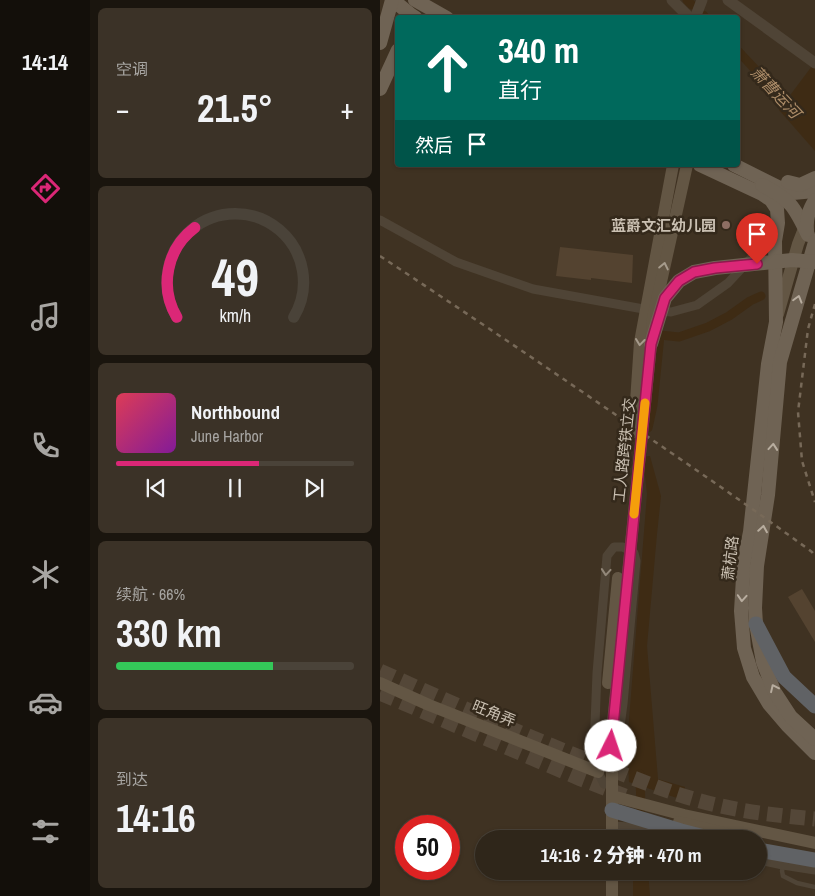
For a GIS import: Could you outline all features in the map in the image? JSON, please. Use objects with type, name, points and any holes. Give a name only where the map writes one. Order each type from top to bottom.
[{"type":"highway","points":[[756,624],[784,677],[815,706]]},
{"type":"highway","points":[[612,803],[633,813],[680,827]]},
{"type":"highway","points":[[767,851],[815,860]]},
{"type":"main road","points":[[380,43],[392,0],[411,15]]},
{"type":"main road","points":[[412,15],[417,0],[442,15]]},
{"type":"main road","points":[[380,90],[395,57]]},
{"type":"main road","points":[[740,159],[815,196]]},
{"type":"main road","points":[[704,167],[762,194],[771,200],[777,209],[776,322],[778,345]]},
{"type":"main road","points":[[725,167],[778,193],[791,203],[811,238],[778,345]]},
{"type":"main road","points":[[738,167],[793,193],[815,191]]},
{"type":"main road","name":"工人路跨铁立交","points":[[608,732],[611,650],[633,443],[640,342],[672,169]]},
{"type":"main road","name":"工人路跨铁立交","points":[[608,732],[653,318],[686,170]]},
{"type":"main road","points":[[785,182],[800,184],[815,178]]},
{"type":"main road","points":[[776,322],[798,244],[815,200]]},
{"type":"main road","points":[[815,200],[809,209],[806,222],[815,249]]},
{"type":"main road","points":[[651,344],[665,298],[679,281],[694,272],[792,260],[815,262]]},
{"type":"main road","name":"萧杭路","points":[[778,345],[780,362],[768,495],[757,566],[756,624],[763,662],[774,690],[791,717],[815,739]]},
{"type":"main road","name":"萧杭路","points":[[778,345],[744,561],[741,611],[744,648],[754,677],[769,704],[815,753]]},
{"type":"main road","name":"旺角弄","points":[[380,683],[429,705],[598,772]]},
{"type":"main road","points":[[605,830],[608,782],[608,732]]},
{"type":"main road","points":[[608,782],[612,803],[612,830]]},
{"type":"main road","points":[[680,827],[699,830]]},
{"type":"main road","points":[[680,827],[815,843]]},
{"type":"main road","points":[[767,841],[815,849]]},
{"type":"main road","points":[[604,880],[604,896]]},
{"type":"main road","points":[[612,880],[612,896]]},
{"type":"street","points":[[672,0],[687,15]]},
{"type":"street","points":[[695,15],[702,0]]},
{"type":"street","points":[[728,0],[814,62]]},
{"type":"street","points":[[380,220],[456,262],[533,289],[648,310],[671,312],[697,305],[728,283],[756,254],[776,237]]},
{"type":"street","points":[[614,547],[623,547],[634,553],[636,561],[623,704],[608,782],[598,772],[595,724],[597,673],[607,556],[614,547]]},
{"type":"street","points":[[615,830],[633,813]]},
{"type":"street","points":[[767,861],[815,870]]},
{"type":"lane","points":[[783,864],[783,876],[797,883],[815,887]]},
{"type":"shaded area","points":[[815,62],[815,151],[779,110]]},
{"type":"shaded area","points":[[650,456],[661,496],[647,646],[658,779],[685,787],[683,800],[629,782],[627,745],[647,494],[643,457]]},
{"type":"shaded area","points":[[633,880],[649,880],[650,896],[633,896]]},
{"type":"building","points":[[560,247],[633,255],[632,283],[556,276]]},
{"type":"building","points":[[802,589],[815,611],[815,642],[788,597]]},
{"type":"waterway","name":"萧曹运河","points":[[687,0],[692,5]]},
{"type":"waterway","name":"萧曹运河","points":[[740,53],[793,110]]},
{"type":"waterway","points":[[648,428],[653,405],[660,335],[679,337],[708,327],[761,296]]},
{"type":"waterway","points":[[640,774],[641,809]]},
{"type":"tunnel","points":[[380,671],[552,746],[665,790],[707,803],[768,814],[815,819]]},
{"type":"tunnel","points":[[380,693],[625,796]]},
{"type":"railway","points":[[380,256],[712,481],[812,552],[815,557]]},
{"type":"railway","points":[[815,304],[808,329],[798,412],[802,461],[815,502]]},
{"type":"slow traffic","points":[[634,514],[645,403]]},
{"type":"place","name":"蓝爵文汇幼儿园","points":[[726,225]]},
{"type":"route","points":[[611,746],[651,344],[665,298],[679,281],[694,272],[757,264]]}]
